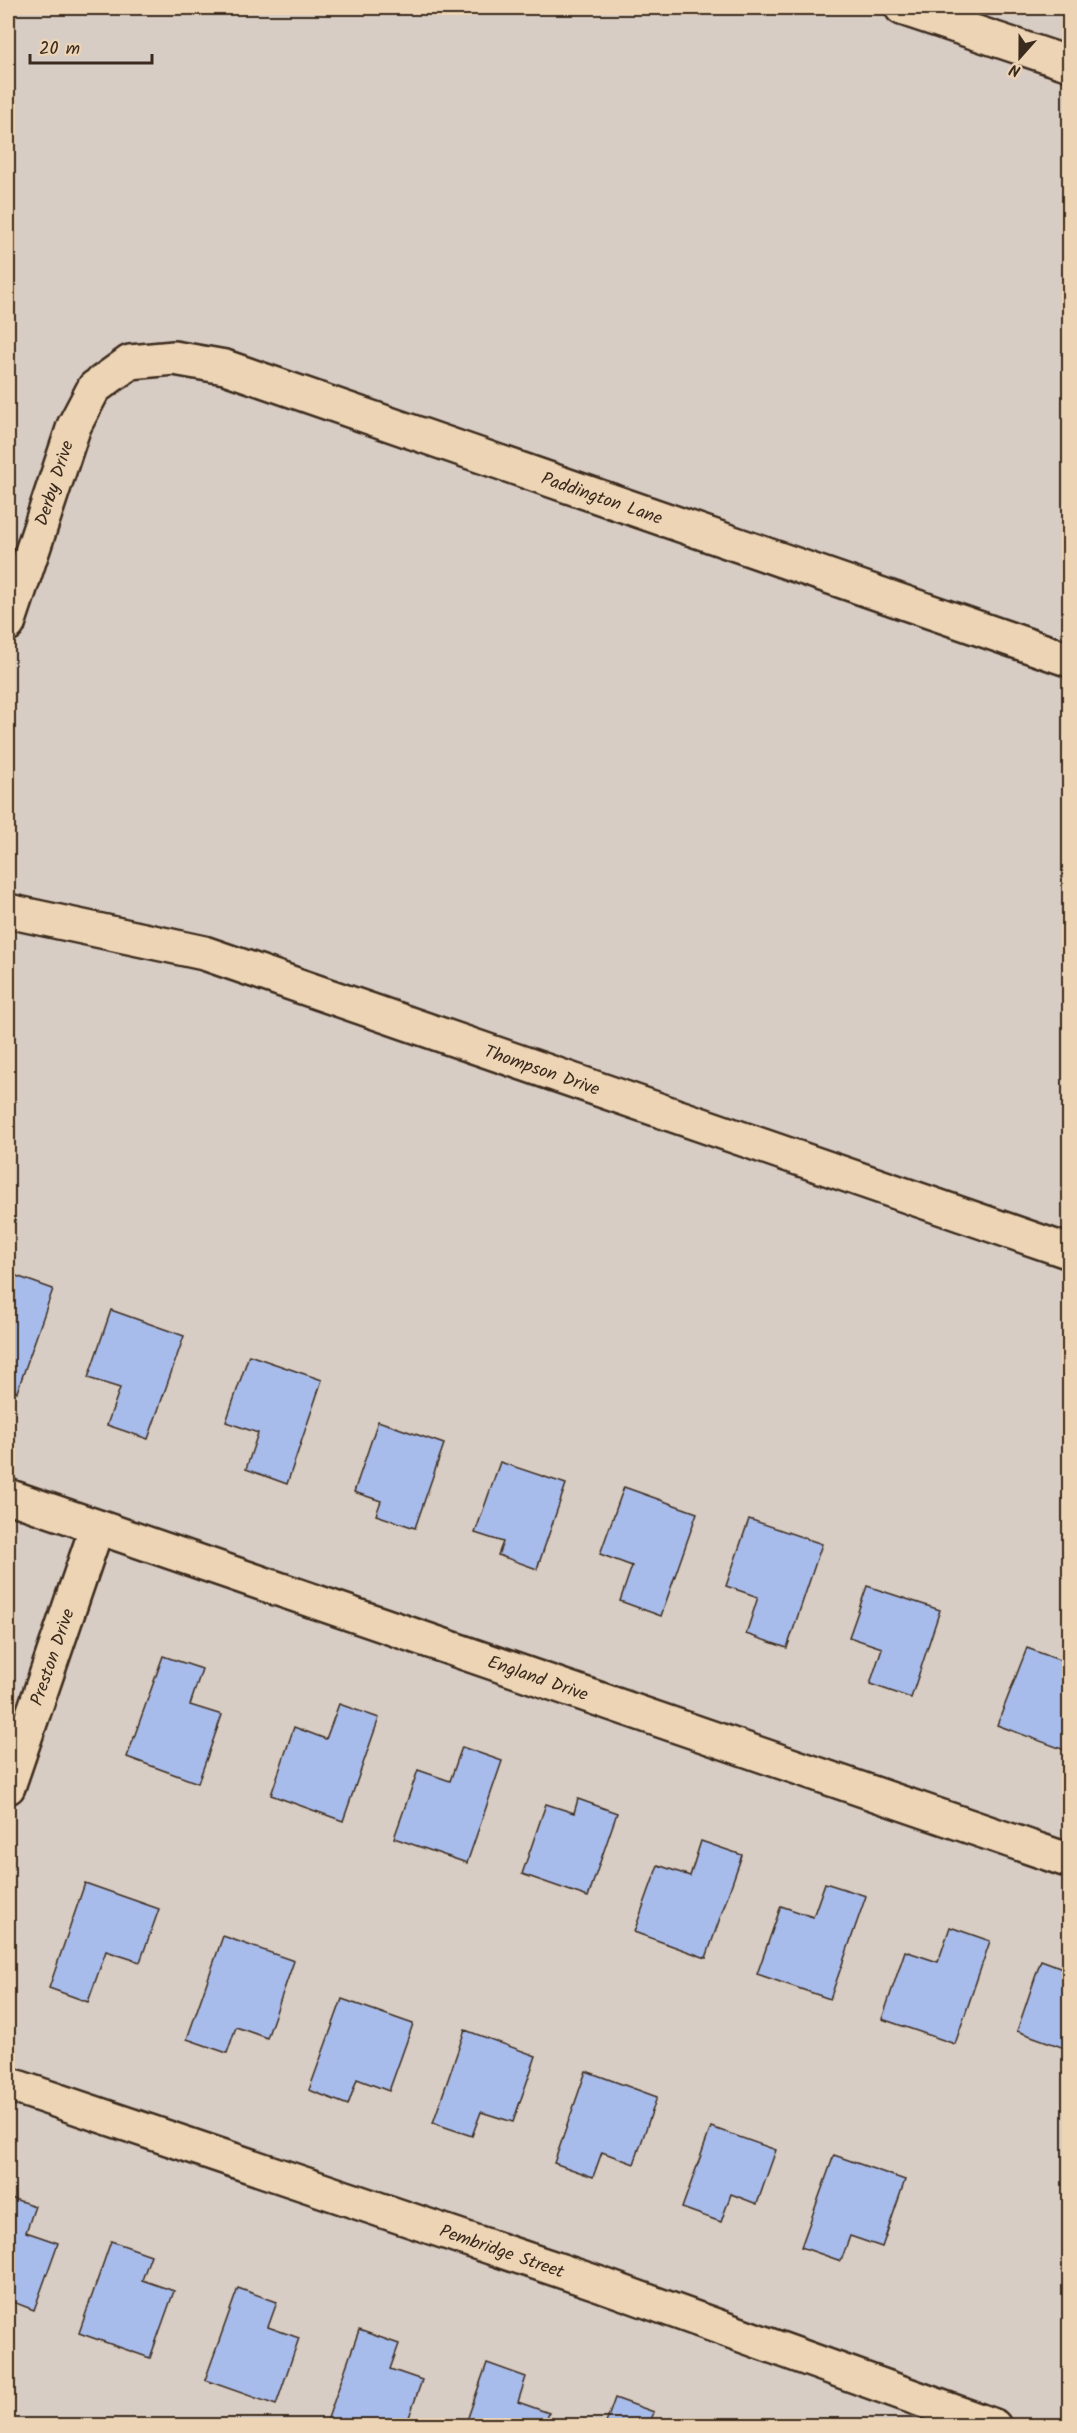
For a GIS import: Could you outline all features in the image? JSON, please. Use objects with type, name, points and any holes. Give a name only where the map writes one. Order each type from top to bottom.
[{"type":"street","points":[[902,8],[1070,64]]},
{"type":"street","name":"Paddington Lane","points":[[130,362],[174,358],[225,367],[1070,660]]},
{"type":"street","name":"Derby Drive","points":[[8,624],[74,426],[94,388],[130,362]]},
{"type":"street","name":"Thompson Drive","points":[[8,911],[204,953],[1070,1252]]},
{"type":"street","name":"England Drive","points":[[8,1496],[1070,1861]]},
{"type":"street","name":"Preston Drive","points":[[8,1787],[98,1527]]},
{"type":"street","name":"Pembridge Street","points":[[8,2084],[597,2283],[950,2418],[994,2426]]},
{"type":"building","points":[[8,1273],[53,1289],[17,1392],[8,1389]]},
{"type":"building","points":[[111,1310],[184,1336],[148,1439],[107,1425],[120,1388],[88,1378]]},
{"type":"building","points":[[249,1355],[322,1380],[287,1484],[246,1469],[258,1433],[226,1422]]},
{"type":"building","points":[[378,1421],[444,1444],[415,1528],[376,1515],[381,1501],[354,1492]]},
{"type":"building","points":[[500,1462],[566,1484],[537,1569],[498,1555],[503,1542],[475,1533]]},
{"type":"building","points":[[624,1487],[697,1513],[661,1616],[620,1601],[632,1566],[600,1554]]},
{"type":"building","points":[[749,1519],[822,1544],[787,1648],[746,1634],[758,1597],[726,1586]]},
{"type":"building","points":[[867,1586],[940,1610],[911,1698],[870,1684],[882,1648],[849,1637]]},
{"type":"building","points":[[1027,1648],[1070,1664],[1070,1752],[997,1725]]},
{"type":"building","points":[[163,1656],[202,1669],[190,1705],[222,1715],[198,1783],[127,1757]]},
{"type":"building","points":[[339,1704],[379,1718],[343,1821],[271,1795],[294,1727],[326,1739]]},
{"type":"building","points":[[462,1747],[502,1761],[467,1863],[394,1838],[418,1770],[450,1781]]},
{"type":"building","points":[[578,1799],[617,1813],[588,1897],[522,1874],[546,1804],[574,1813]]},
{"type":"building","points":[[701,1841],[742,1855],[706,1958],[634,1932],[658,1865],[690,1876]]},
{"type":"building","points":[[85,1883],[159,1909],[140,1962],[106,1951],[88,2002],[49,1988]]},
{"type":"building","points":[[825,1883],[866,1896],[830,1999],[757,1974],[781,1906],[813,1917]]},
{"type":"building","points":[[950,1927],[990,1941],[955,2044],[882,2019],[905,1951],[938,1962]]},
{"type":"building","points":[[223,1936],[294,1961],[267,2038],[236,2027],[227,2053],[187,2039]]},
{"type":"building","points":[[1041,1960],[1068,1970],[1070,1966],[1070,2050],[1017,2031]]},
{"type":"building","points":[[342,1999],[413,2024],[389,2091],[357,2079],[348,2105],[309,2090]]},
{"type":"building","points":[[465,2030],[536,2056],[513,2122],[481,2112],[472,2136],[433,2123]]},
{"type":"building","points":[[586,2071],[657,2097],[634,2164],[602,2152],[593,2177],[554,2163]]},
{"type":"building","points":[[711,2127],[776,2150],[757,2204],[731,2194],[721,2222],[682,2208]]},
{"type":"building","points":[[834,2155],[905,2180],[882,2247],[850,2236],[841,2261],[801,2247]]},
{"type":"building","points":[[8,2197],[35,2206],[26,2232],[58,2243],[34,2310],[8,2300]]},
{"type":"building","points":[[111,2241],[151,2255],[142,2280],[174,2291],[150,2358],[79,2333]]},
{"type":"building","points":[[238,2288],[277,2302],[268,2327],[299,2338],[276,2405],[205,2380]]},
{"type":"building","points":[[359,2330],[399,2344],[390,2369],[422,2380],[406,2426],[338,2426],[327,2421]]},
{"type":"building","points":[[487,2363],[526,2377],[518,2402],[549,2413],[544,2426],[465,2426]]},
{"type":"building","points":[[615,2398],[654,2412],[649,2426],[605,2426]]}]
